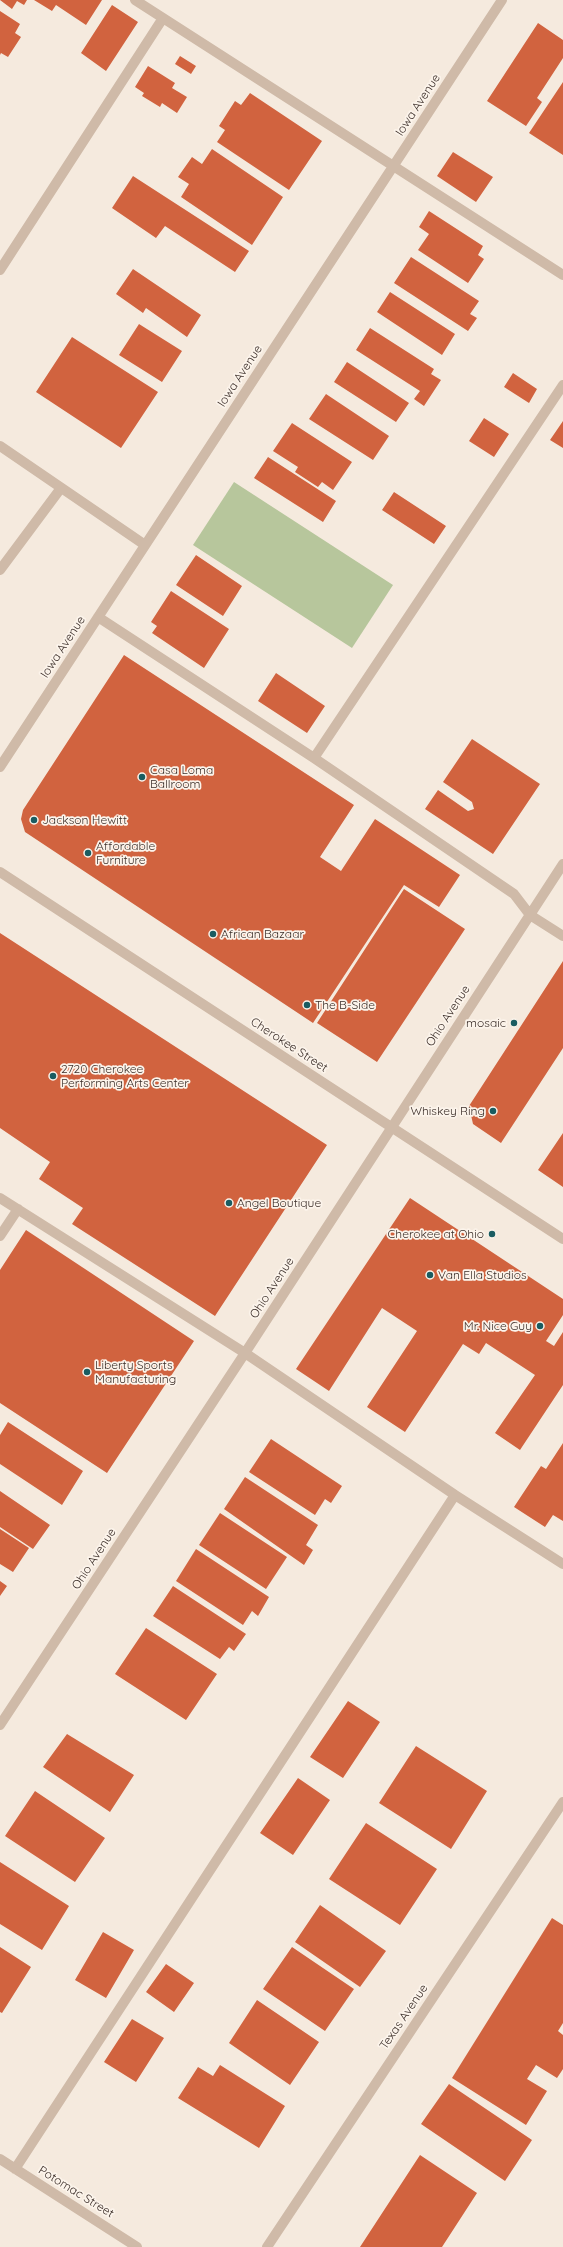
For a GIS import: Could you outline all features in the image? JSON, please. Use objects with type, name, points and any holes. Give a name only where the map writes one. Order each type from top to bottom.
[{"type":"street","points":[[135,0],[563,275]]},
{"type":"street","name":"Iowa Avenue","points":[[0,767],[502,0]]},
{"type":"street","points":[[0,270],[163,18]]},
{"type":"street","points":[[314,758],[563,385]]},
{"type":"street","points":[[0,446],[145,545]]},
{"type":"street","points":[[0,570],[61,488]]},
{"type":"street","points":[[98,617],[314,758],[514,894],[530,914],[563,936]]},
{"type":"street","name":"Ohio Avenue","points":[[0,1725],[245,1353],[563,864]]},
{"type":"street","name":"Cherokee Street","points":[[0,872],[563,1239]]},
{"type":"street","points":[[0,1198],[245,1353],[455,1495],[563,1564]]},
{"type":"street","points":[[0,1236],[18,1209]]},
{"type":"street","points":[[15,2169],[455,1495]]},
{"type":"street","name":"Texas Avenue","points":[[267,2247],[563,1802]]},
{"type":"street","name":"Potomac Street","points":[[0,2159],[137,2247]]},
{"type":"green space","points":[[234,482],[393,585],[352,648],[193,545]]},
{"type":"building","points":[[0,0],[27,0],[24,5],[17,1],[12,9]]},
{"type":"building","points":[[34,0],[102,0],[86,25],[56,5],[52,11]]},
{"type":"building","points":[[112,5],[138,22],[106,71],[81,53]]},
{"type":"building","points":[[0,11],[20,24],[15,33],[21,37],[8,57],[1,53],[0,55]]},
{"type":"building","points":[[538,23],[563,40],[563,58],[537,98],[542,102],[526,126],[487,101]]},
{"type":"building","points":[[180,56],[196,66],[191,74],[175,64]]},
{"type":"building","points":[[148,66],[175,83],[172,88],[187,97],[177,113],[162,103],[160,107],[142,96],[144,93],[135,87]]},
{"type":"building","points":[[563,82],[563,155],[529,133]]},
{"type":"building","points":[[250,93],[322,141],[289,190],[217,142],[225,130],[219,126],[235,101],[241,105]]},
{"type":"building","points":[[212,149],[283,197],[252,245],[181,197],[189,184],[178,177],[192,157],[202,164]]},
{"type":"building","points":[[453,152],[493,177],[476,202],[437,176]]},
{"type":"building","points":[[133,176],[249,251],[235,272],[165,226],[156,238],[112,208]]},
{"type":"building","points":[[429,211],[483,246],[478,255],[484,259],[468,283],[418,250],[429,234],[419,227]]},
{"type":"building","points":[[411,257],[479,301],[470,314],[477,318],[468,331],[394,283]]},
{"type":"building","points":[[133,269],[201,315],[187,337],[146,308],[143,313],[116,294]]},
{"type":"building","points":[[390,292],[455,334],[442,355],[377,312]]},
{"type":"building","points":[[139,324],[182,351],[162,382],[119,355]]},
{"type":"building","points":[[370,328],[434,369],[431,374],[441,380],[424,406],[414,399],[420,391],[356,350]]},
{"type":"building","points":[[72,337],[158,392],[121,448],[36,392]]},
{"type":"building","points":[[347,362],[409,403],[396,422],[334,382]]},
{"type":"building","points":[[513,373],[537,389],[529,403],[504,387]]},
{"type":"building","points":[[326,394],[389,436],[373,460],[309,419]]},
{"type":"building","points":[[484,418],[509,434],[494,457],[469,441]]},
{"type":"building","points":[[563,421],[563,448],[550,440]]},
{"type":"building","points":[[292,423],[352,462],[333,490],[322,482],[318,487],[295,472],[298,467],[273,451]]},
{"type":"building","points":[[268,457],[336,501],[323,522],[254,478]]},
{"type":"building","points":[[394,492],[446,526],[434,544],[382,510]]},
{"type":"building","points":[[196,555],[242,586],[223,616],[176,585]]},
{"type":"building","points":[[171,591],[229,629],[204,668],[152,633],[157,626],[151,622]]},
{"type":"building","points":[[124,655],[354,805],[320,857],[341,871],[375,819],[460,875],[439,907],[404,885],[313,1023],[25,832],[21,819],[23,810]]},
{"type":"building","points":[[276,673],[325,706],[307,733],[258,701]]},
{"type":"building","points":[[472,739],[540,784],[493,854],[425,809],[438,790],[468,811],[474,809],[472,802],[443,782]]},
{"type":"building","points":[[404,889],[465,929],[377,1062],[317,1023]]},
{"type":"building","points":[[0,933],[327,1145],[215,1316],[72,1224],[83,1208],[39,1179],[50,1162],[0,1128]]},
{"type":"building","points":[[563,961],[563,1048],[501,1143],[473,1124],[469,1106]]},
{"type":"building","points":[[563,1133],[563,1187],[538,1170]]},
{"type":"building","points":[[410,1198],[563,1299],[563,1315],[546,1341],[554,1346],[563,1332],[563,1385],[520,1450],[495,1433],[535,1375],[486,1343],[479,1354],[463,1344],[405,1432],[367,1407],[417,1331],[382,1308],[329,1391],[296,1369]]},
{"type":"building","name":"Liberty Sports Manufacturing","points":[[26,1230],[194,1341],[107,1473],[0,1403],[0,1270]]},
{"type":"building","points":[[8,1422],[83,1471],[62,1505],[0,1464],[0,1435]]},
{"type":"building","points":[[271,1439],[342,1486],[331,1503],[325,1499],[315,1515],[249,1472]]},
{"type":"building","points":[[563,1443],[563,1521],[553,1515],[545,1527],[514,1507],[541,1466],[546,1469]]},
{"type":"building","points":[[245,1477],[318,1525],[306,1545],[313,1550],[304,1565],[224,1509]]},
{"type":"building","points":[[0,1491],[50,1525],[33,1549],[0,1527]]},
{"type":"building","points":[[220,1513],[287,1557],[266,1589],[199,1545]]},
{"type":"building","points":[[0,1529],[29,1548],[13,1572],[0,1564]]},
{"type":"building","points":[[196,1549],[269,1597],[258,1616],[252,1611],[243,1625],[176,1581]]},
{"type":"building","points":[[0,1581],[7,1586],[0,1596]]},
{"type":"building","points":[[173,1586],[246,1634],[234,1651],[229,1647],[220,1659],[153,1616]]},
{"type":"building","points":[[146,1628],[217,1674],[186,1720],[115,1674]]},
{"type":"building","points":[[348,1701],[380,1722],[343,1778],[310,1757]]},
{"type":"building","points":[[67,1734],[134,1775],[110,1812],[43,1767]]},
{"type":"building","points":[[416,1746],[487,1791],[451,1849],[379,1803]]},
{"type":"building","points":[[298,1778],[330,1800],[293,1855],[260,1833]]},
{"type":"building","points":[[35,1791],[105,1838],[75,1882],[5,1836]]},
{"type":"building","points":[[366,1823],[437,1869],[400,1925],[329,1879]]},
{"type":"building","points":[[0,1862],[69,1906],[42,1950],[0,1924]]},
{"type":"building","points":[[320,1905],[386,1951],[360,1987],[295,1942]]},
{"type":"building","points":[[552,1918],[563,1925],[563,2023],[558,2031],[563,2035],[563,2069],[557,2078],[536,2065],[527,2079],[547,2091],[526,2125],[452,2078]]},
{"type":"building","points":[[103,1932],[134,1950],[106,1998],[75,1980]]},
{"type":"building","points":[[0,1947],[31,1967],[2,2013],[0,2012]]},
{"type":"building","points":[[292,1947],[354,1989],[325,2031],[263,1989]]},
{"type":"building","points":[[166,1964],[194,1983],[174,2012],[146,1992]]},
{"type":"building","points":[[257,2000],[319,2042],[290,2085],[229,2043]]},
{"type":"building","points":[[132,2019],[164,2038],[136,2082],[104,2062]]},
{"type":"building","points":[[220,2065],[285,2106],[259,2148],[178,2098],[198,2067],[213,2076]]},
{"type":"building","points":[[449,2084],[532,2140],[505,2181],[421,2124]]},
{"type":"building","points":[[420,2155],[477,2193],[442,2247],[360,2247]]},
{"type":"place","name":"Casa Loma Ballroom","points":[[142,777]]},
{"type":"place","name":"Jackson Hewitt","points":[[34,820]]},
{"type":"place","name":"Affordable Furniture","points":[[88,853]]},
{"type":"place","name":"African Bazaar","points":[[213,934]]},
{"type":"place","name":"The B-Side","points":[[307,1005]]},
{"type":"place","name":"mosaic","points":[[514,1023]]},
{"type":"place","name":"2720 Cherokee Performing Arts Center","points":[[53,1076]]},
{"type":"place","name":"Whiskey Ring","points":[[493,1111]]},
{"type":"place","name":"Angel Boutique","points":[[229,1203]]},
{"type":"place","name":"Cherokee at Ohio","points":[[492,1234]]},
{"type":"place","name":"Van Ella Studios","points":[[430,1275]]},
{"type":"place","name":"Mr. Nice Guy","points":[[540,1326]]},
{"type":"place","name":"Liberty Sports Manufacturing","points":[[87,1372]]}]
